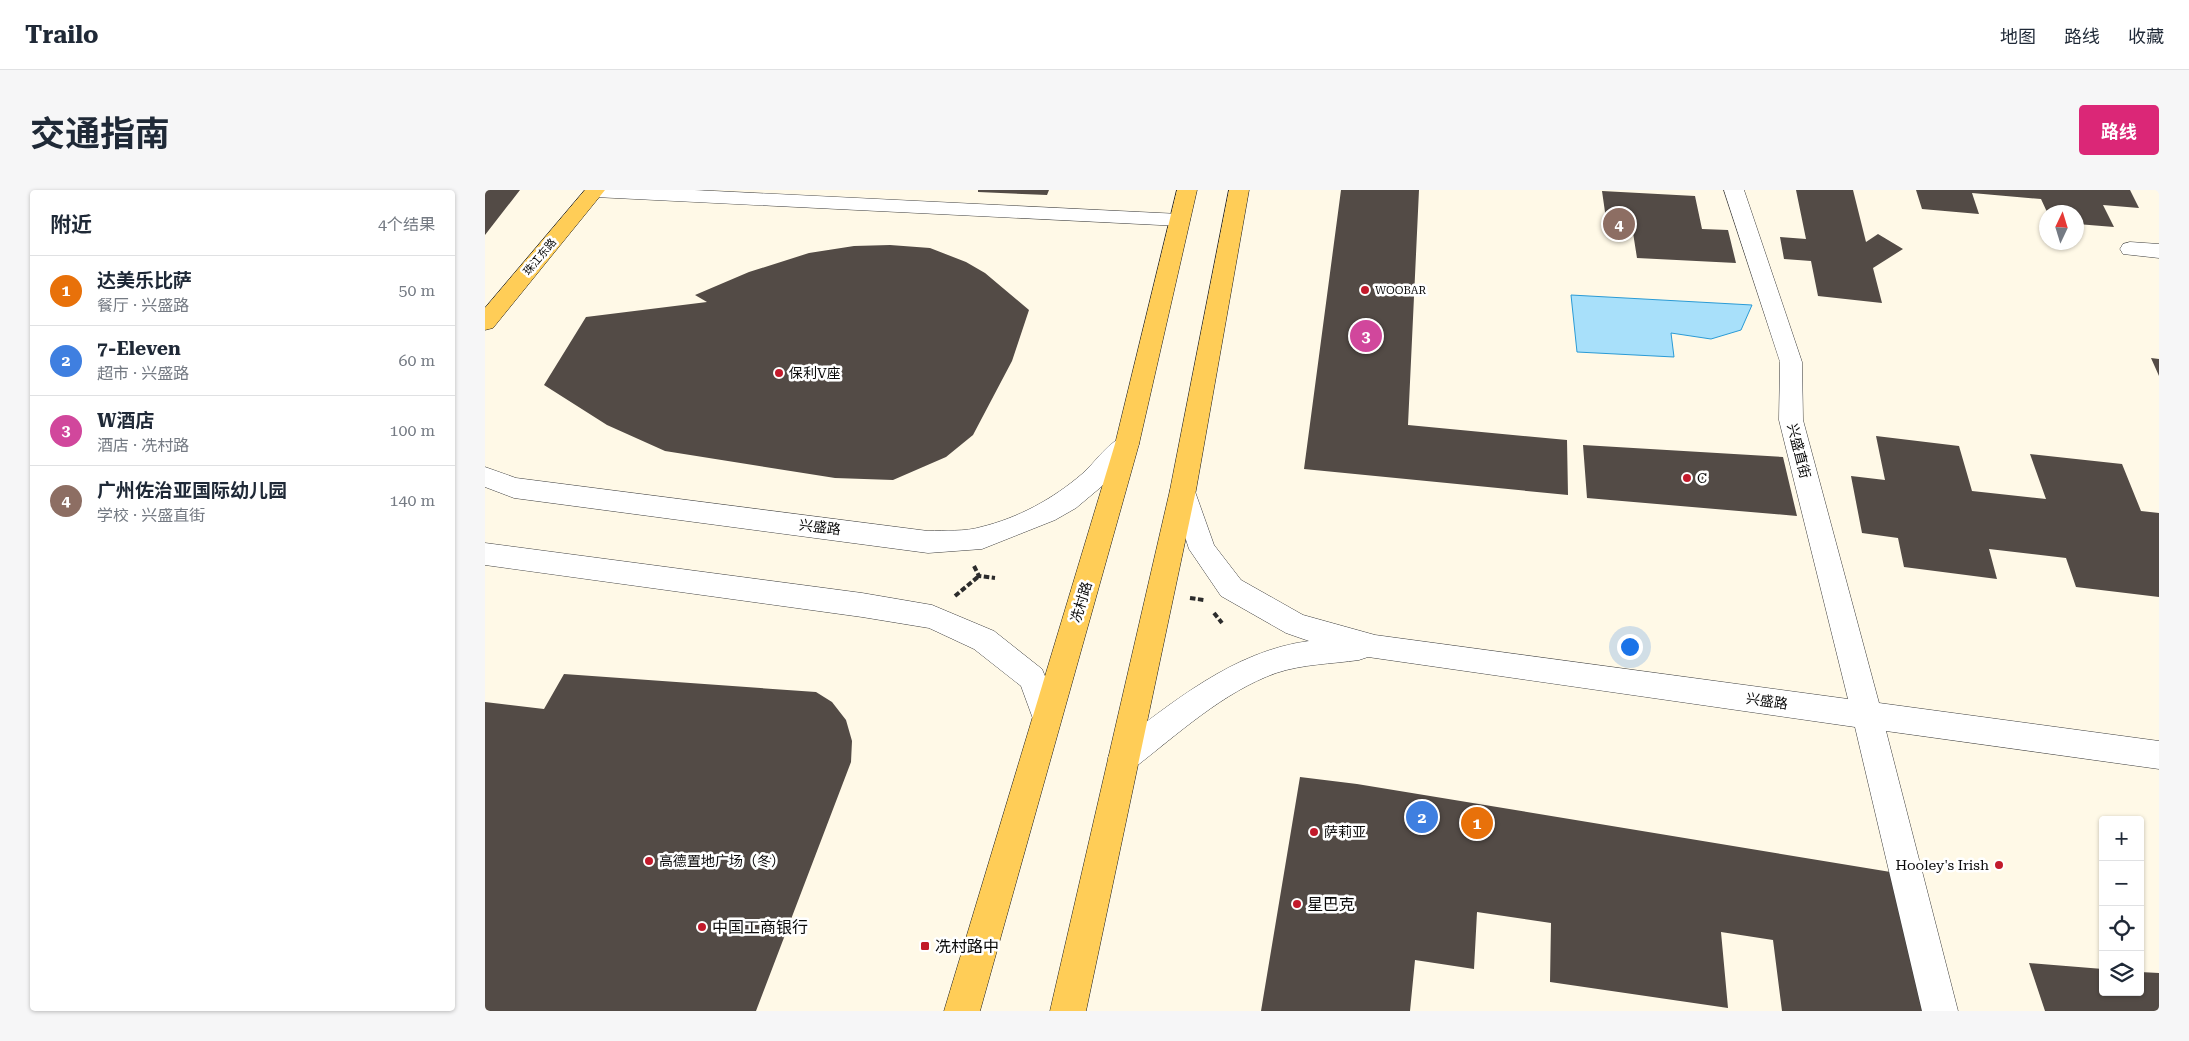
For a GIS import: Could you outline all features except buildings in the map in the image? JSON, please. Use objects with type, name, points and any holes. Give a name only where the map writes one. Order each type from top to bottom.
[{"type":"main road","name":"珠江东路","points":[[485,323],[531,268],[590,190]]},
{"type":"main road","name":"冼村路","points":[[962,1011],[1127,444],[1187,190]]},
{"type":"main road","points":[[1068,1011],[1183,490],[1239,190]]},
{"type":"street","points":[[590,190],[1180,220]]},
{"type":"street","name":"兴盛直街","points":[[1734,190],[1791,362],[1791,420],[1867,714],[1940,1011]]},
{"type":"street","points":[[2129,249],[2159,251]]},
{"type":"street","name":"兴盛路","points":[[485,477],[514,488],[928,542],[982,538],[1046,513],[1067,501],[1092,480],[1127,444]]},
{"type":"street","points":[[1183,490],[1202,549],[1231,588],[1296,626],[1375,647]]},
{"type":"street","points":[[485,554],[852,603],[932,617],[984,640],[1031,678],[1047,717]]},
{"type":"street","points":[[1123,758],[1199,701],[1255,669],[1297,655],[1375,647]]},
{"type":"street","name":"兴盛路","points":[[1375,647],[2159,755]]},
{"type":"path","points":[[972,561],[979,576]]},
{"type":"path","points":[[955,596],[979,576],[995,578]]},
{"type":"water","points":[[1571,295],[1752,305],[1741,330],[1711,339],[1671,333],[1674,357],[1577,352]]},
{"type":"place","name":"广州佐治亚国际幼儿园","points":[[1619,224]]},
{"type":"place","name":"WOOBAR","points":[[1365,290]]},
{"type":"place","name":"W酒店","points":[[1366,336]]},
{"type":"place","name":"保利V座","points":[[779,373]]},
{"type":"place","name":"C","points":[[1687,478]]},
{"type":"place","name":"7-Eleven","points":[[1422,817]]},
{"type":"place","name":"达美乐比萨","points":[[1477,823]]},
{"type":"place","name":"萨莉亚","points":[[1314,832]]},
{"type":"place","name":"高德置地广场（冬）","points":[[649,861]]},
{"type":"place","name":"Hooley's Irish","points":[[1999,865]]},
{"type":"place","name":"星巴克","points":[[1297,904]]},
{"type":"place","name":"中国工商银行","points":[[702,927]]},
{"type":"place","name":"冼村路中","points":[[925,946]]}]
